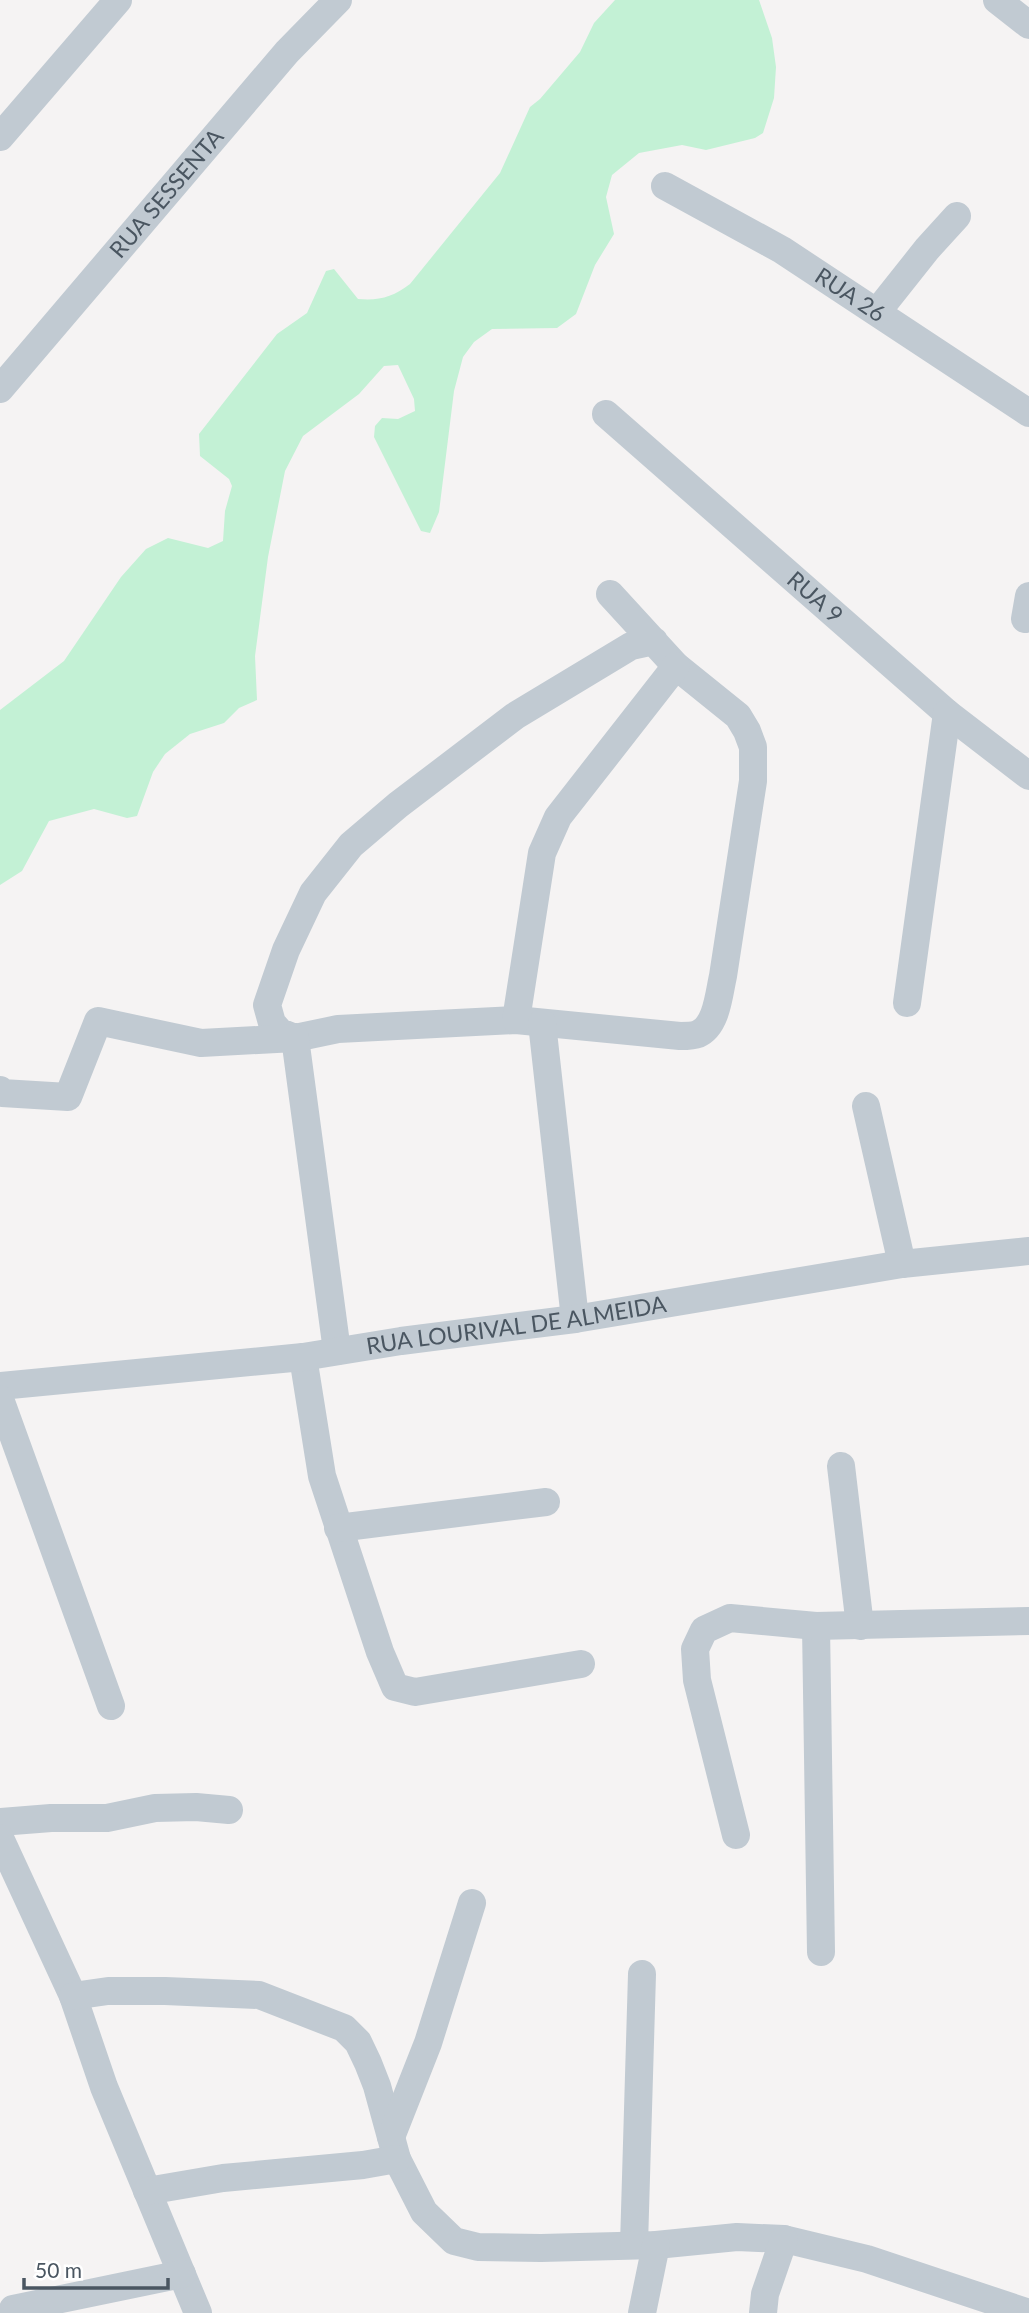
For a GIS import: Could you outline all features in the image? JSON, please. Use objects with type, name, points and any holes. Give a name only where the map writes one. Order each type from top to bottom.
[{"type":"street","points":[[0,137],[118,0]]},
{"type":"street","name":"RUA SESSENTA","points":[[0,389],[286,52],[338,0]]},
{"type":"street","points":[[997,0],[1029,25]]},
{"type":"street","name":"RUA 26","points":[[665,187],[782,250],[1029,413]]},
{"type":"street","points":[[877,312],[927,248],[957,216]]},
{"type":"street","name":"RUA 9","points":[[606,414],[947,713],[1029,776]]},
{"type":"street","points":[[0,1090],[2,1093],[68,1097],[98,1020],[201,1043],[296,1038],[338,1029],[529,1022],[680,1036],[695,1035],[709,1023],[716,1007],[753,780],[753,747],[738,716],[676,666],[610,594]]},
{"type":"street","points":[[296,1038],[280,1032],[272,1023],[267,1005],[270,992],[285,950],[313,893],[351,845],[398,805],[515,716],[631,646],[654,641]]},
{"type":"street","points":[[575,1319],[529,1022],[542,853],[558,817],[676,666]]},
{"type":"street","points":[[907,1003],[947,713]]},
{"type":"street","points":[[296,1038],[337,1351]]},
{"type":"street","points":[[866,1106],[902,1264]]},
{"type":"street","name":"RUA LOURIVAL DE ALMEIDA","points":[[0,1387],[303,1357],[575,1319],[902,1264],[1029,1251]]},
{"type":"street","points":[[303,1357],[322,1476],[380,1652],[395,1687],[415,1692],[581,1664]]},
{"type":"street","points":[[0,1399],[111,1706]]},
{"type":"street","points":[[841,1466],[860,1626]]},
{"type":"street","points":[[338,1528],[546,1502]]},
{"type":"street","points":[[736,1835],[697,1680],[695,1649],[704,1630],[730,1618],[816,1626],[1029,1621]]},
{"type":"street","points":[[816,1626],[821,1952]]},
{"type":"street","points":[[0,1822],[107,1818],[155,1808],[196,1807],[229,1810]]},
{"type":"street","points":[[0,1838],[74,1996],[104,2087],[198,2313]]},
{"type":"street","points":[[148,2191],[223,2178],[363,2165],[394,2148],[472,1903]]},
{"type":"street","points":[[642,1974],[645,2245],[642,2313]]},
{"type":"street","points":[[74,1996],[108,1992],[165,1991],[258,1995],[344,2028],[358,2042],[368,2063],[394,2148],[424,2212],[454,2241],[478,2247],[541,2248],[645,2245],[737,2237],[784,2239],[867,2259],[1029,2313]]},
{"type":"street","points":[[762,2313],[765,2294],[784,2239]]},
{"type":"street","points":[[9,2304],[182,2274]]},
{"type":"green space","points":[[615,0],[759,0],[772,38],[776,67],[774,98],[763,133],[755,138],[706,150],[682,145],[639,153],[612,175],[606,197],[614,234],[595,265],[576,314],[557,328],[492,329],[474,342],[463,357],[454,391],[439,512],[430,533],[421,531],[374,437],[375,426],[382,418],[398,419],[415,411],[414,399],[398,365],[384,366],[359,394],[303,436],[285,471],[268,557],[255,656],[257,700],[239,708],[224,723],[190,734],[165,754],[153,772],[137,816],[127,818],[94,809],[49,821],[22,871],[0,885],[0,710],[64,661],[121,577],[146,549],[168,538],[208,548],[223,541],[225,511],[232,486],[229,479],[200,456],[199,434],[277,334],[307,313],[326,271],[334,269],[358,299],[386,297],[410,284],[500,173],[530,107],[580,52],[594,23]]}]
